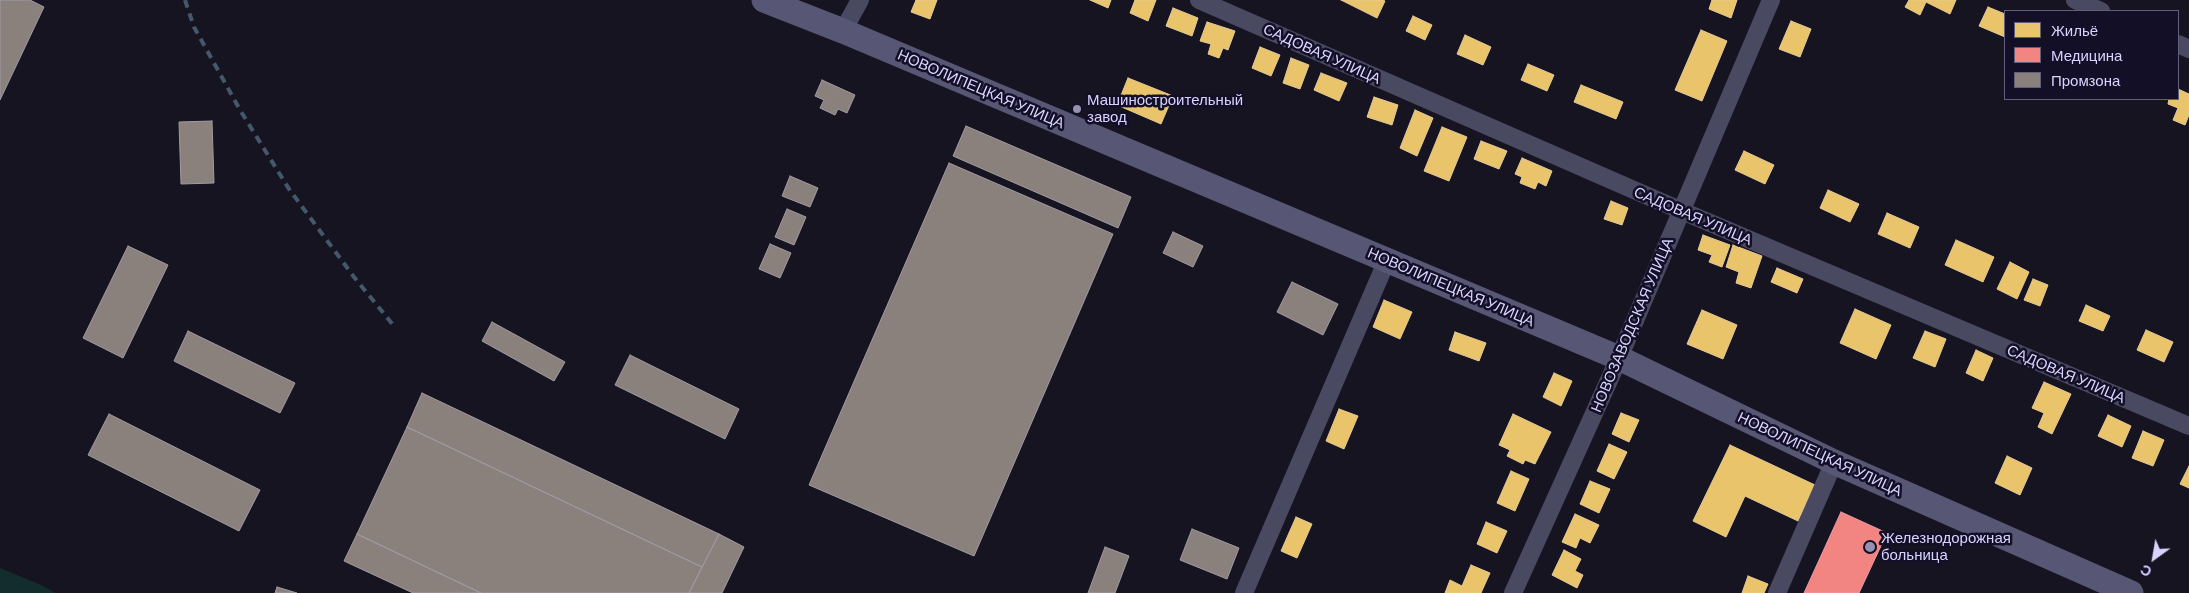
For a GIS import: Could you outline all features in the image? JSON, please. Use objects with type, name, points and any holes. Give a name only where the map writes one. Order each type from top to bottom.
[{"type":"street","name":"НОВОЛИПЕЦКАЯ УЛИЦА","points":[[764,0],[843,31],[1619,358],[1834,462],[2131,593]]},
{"type":"street","points":[[843,31],[860,0]]},
{"type":"street","name":"САДОВАЯ УЛИЦА","points":[[1199,0],[1682,211],[2189,426]]},
{"type":"street","name":"НОВОЗАВОДСКАЯ УЛИЦА","points":[[1513,593],[1619,358],[1771,0]]},
{"type":"street","points":[[2075,0],[2099,10]]},
{"type":"street","points":[[1244,593],[1387,260]]},
{"type":"street","points":[[1777,593],[1834,462]]},
{"type":"green space","points":[[0,568],[39,584],[56,593],[0,593]]},
{"type":"building: Жильё","points":[[916,0],[937,0],[930,19],[911,12]]},
{"type":"building: Жильё","points":[[1090,0],[1111,0],[1108,8]]},
{"type":"building: Жильё","points":[[1135,0],[1156,0],[1148,21],[1130,13]]},
{"type":"building: Жильё","points":[[1341,0],[1383,0],[1385,1],[1377,18]]},
{"type":"building: Жильё","points":[[1712,0],[1737,0],[1731,18],[1709,9]]},
{"type":"building: Жильё","points":[[1909,0],[1956,0],[1950,14],[1926,2],[1920,15],[1905,7]]},
{"type":"building: Жильё","points":[[1988,7],[2004,14],[2004,37],[1979,26]]},
{"type":"building: Жильё","points":[[1173,8],[1198,18],[1192,36],[1166,26]]},
{"type":"building: Жильё","points":[[1413,16],[1432,25],[1425,40],[1406,31]]},
{"type":"building: Жильё","points":[[1791,21],[1811,29],[1800,57],[1779,49]]},
{"type":"building: Жильё","points":[[1207,22],[1235,31],[1228,50],[1223,48],[1219,58],[1208,54],[1211,44],[1200,41]]},
{"type":"building: Жильё","points":[[1701,30],[1727,41],[1702,101],[1675,90]]},
{"type":"building: Жильё","points":[[1465,35],[1491,47],[1483,65],[1457,54]]},
{"type":"building: Жильё","points":[[1260,47],[1280,55],[1271,76],[1252,68]]},
{"type":"building: Жильё","points":[[1291,58],[1309,65],[1300,89],[1283,83]]},
{"type":"building: Жильё","points":[[1528,64],[1554,75],[1547,91],[1521,80]]},
{"type":"building: Жильё","points":[[1321,73],[1347,83],[1339,101],[1314,90]]},
{"type":"building: Жильё","points":[[1128,78],[1173,96],[1161,124],[1117,105]]},
{"type":"building: Жильё","points":[[1581,85],[1623,102],[1616,119],[1574,102]]},
{"type":"building: Жильё","points":[[2179,89],[2189,94],[2189,115],[2185,125],[2173,120],[2178,108],[2168,104],[2169,100],[2179,100]]},
{"type":"building: Жильё","points":[[1374,97],[1398,105],[1392,125],[1367,117]]},
{"type":"building: Жильё","points":[[1415,110],[1433,118],[1417,156],[1400,148]]},
{"type":"building: Жильё","points":[[1442,127],[1467,137],[1449,181],[1424,171]]},
{"type":"building: Жильё","points":[[1481,141],[1507,151],[1499,169],[1474,159]]},
{"type":"building: Жильё","points":[[1744,151],[1774,165],[1765,184],[1735,170]]},
{"type":"building: Жильё","points":[[1522,158],[1552,171],[1546,186],[1538,182],[1535,189],[1520,183],[1522,177],[1515,174]]},
{"type":"building: Жильё","points":[[1828,190],[1859,204],[1850,222],[1820,208]]},
{"type":"building: Жильё","points":[[1611,201],[1628,208],[1622,225],[1604,219]]},
{"type":"building: Жильё","points":[[1887,213],[1919,227],[1910,248],[1878,234]]},
{"type":"building: Жильё","points":[[1703,235],[1730,245],[1722,267],[1709,262],[1712,255],[1698,250]]},
{"type":"building: Жильё","points":[[1956,240],[1994,257],[1983,282],[1945,265]]},
{"type":"building: Жильё","points":[[1733,245],[1762,256],[1751,288],[1736,283],[1739,272],[1726,267]]},
{"type":"building: Жильё","points":[[2010,262],[2029,272],[2017,299],[1997,289]]},
{"type":"building: Жильё","points":[[1777,268],[1803,279],[1797,293],[1771,282]]},
{"type":"building: Жильё","points":[[2033,279],[2048,285],[2040,306],[2024,300]]},
{"type":"building: Жильё","points":[[1384,300],[1412,312],[1400,339],[1373,327]]},
{"type":"building: Жильё","points":[[2086,305],[2110,316],[2103,331],[2079,321]]},
{"type":"building: Жильё","points":[[1855,309],[1891,325],[1876,359],[1840,343]]},
{"type":"building: Жильё","points":[[1702,310],[1737,325],[1723,359],[1687,344]]},
{"type":"building: Жильё","points":[[2146,330],[2173,342],[2164,362],[2137,350]]},
{"type":"building: Жильё","points":[[1925,331],[1946,339],[1935,367],[1913,358]]},
{"type":"building: Жильё","points":[[1455,332],[1486,343],[1479,361],[1449,350]]},
{"type":"building: Жильё","points":[[1976,350],[1993,358],[1983,381],[1966,373]]},
{"type":"building: Жильё","points":[[1554,373],[1572,381],[1561,406],[1543,397]]},
{"type":"building: Жильё","points":[[2044,382],[2071,394],[2052,434],[2038,427],[2044,413],[2032,408]]},
{"type":"building: Жильё","points":[[1339,409],[1358,416],[1344,449],[1326,441]]},
{"type":"building: Жильё","points":[[1621,413],[1639,420],[1629,442],[1612,434]]},
{"type":"building: Жильё","points":[[1513,414],[1551,432],[1535,464],[1525,460],[1523,464],[1507,456],[1510,450],[1499,445]]},
{"type":"building: Жильё","points":[[2108,415],[2131,426],[2122,447],[2098,436]]},
{"type":"building: Жильё","points":[[2143,431],[2164,440],[2153,466],[2132,458]]},
{"type":"building: Жильё","points":[[1609,444],[1627,452],[1614,479],[1597,471]]},
{"type":"building: Жильё","points":[[1730,445],[1815,485],[1798,521],[1745,496],[1726,537],[1693,521]]},
{"type":"building: Жильё","points":[[2007,456],[2032,468],[2020,495],[1995,483]]},
{"type":"building: Жильё","points":[[2189,466],[2189,488],[2180,484]]},
{"type":"building: Жильё","points":[[1511,471],[1529,479],[1515,511],[1497,503]]},
{"type":"building: Жильё","points":[[1590,481],[1610,489],[1599,513],[1580,504]]},
{"type":"building: Жильё","points":[[1575,514],[1599,525],[1590,543],[1580,538],[1576,548],[1562,542]]},
{"type":"building: Жильё","points":[[1296,517],[1312,524],[1297,558],[1281,551]]},
{"type":"building: Жильё","points":[[1486,522],[1507,531],[1497,553],[1477,544]]},
{"type":"building: Жильё","points":[[1564,550],[1581,559],[1575,571],[1583,575],[1577,588],[1552,575]]},
{"type":"building: Жильё","points":[[1471,565],[1490,573],[1481,593],[1445,593],[1450,580],[1462,586]]},
{"type":"building: Жильё","points":[[1748,576],[1768,584],[1764,593],[1742,593]]},
{"type":"building: Медицина","points":[[1841,512],[1887,533],[1859,593],[1804,593]]},
{"type":"building: Промзона","points":[[0,0],[30,0],[44,7],[0,100]]},
{"type":"building: Промзона","points":[[822,80],[855,95],[847,113],[838,109],[835,115],[820,108],[824,100],[815,96]]},
{"type":"building: Промзона","points":[[212,121],[214,183],[181,184],[179,122]]},
{"type":"building: Промзона","points":[[966,126],[1131,197],[1118,228],[953,156]]},
{"type":"building: Промзона","points":[[949,163],[1113,234],[974,556],[809,485]]},
{"type":"building: Промзона","points":[[790,176],[818,188],[810,207],[782,196]]},
{"type":"building: Промзона","points":[[787,209],[806,217],[794,245],[775,237]]},
{"type":"building: Промзона","points":[[1173,232],[1203,246],[1193,267],[1163,253]]},
{"type":"building: Промзона","points":[[770,244],[791,253],[780,278],[759,269]]},
{"type":"building: Промзона","points":[[128,246],[168,265],[123,358],[83,338]]},
{"type":"building: Промзона","points":[[1292,282],[1338,304],[1323,335],[1277,312]]},
{"type":"building: Промзона","points":[[492,322],[565,362],[554,381],[482,341]]},
{"type":"building: Промзона","points":[[188,331],[295,383],[280,413],[174,361]]},
{"type":"building: Промзона","points":[[630,355],[739,409],[725,439],[615,385]]},
{"type":"building: Промзона","points":[[422,393],[719,534],[702,567],[407,427]]},
{"type":"building: Промзона","points":[[109,414],[260,490],[239,531],[88,455]]},
{"type":"building: Промзона","points":[[407,427],[702,567],[689,593],[481,593],[357,534]]},
{"type":"building: Промзона","points":[[1192,529],[1239,548],[1227,579],[1180,560]]},
{"type":"building: Промзона","points":[[357,534],[481,593],[413,593],[344,561]]},
{"type":"building: Промзона","points":[[719,534],[744,547],[722,593],[689,593]]},
{"type":"building: Промзона","points":[[1105,547],[1129,556],[1115,593],[1088,593]]},
{"type":"building: Промзона","points":[[277,587],[297,593],[275,593]]},
{"type":"railway","points":[[185,0],[194,27],[240,110],[289,189],[354,277],[394,326]]},
{"type":"place","name":"Машиностроительный завод","points":[[1077,109]]},
{"type":"place","name":"Железнодорожная больница","points":[[1870,547]]}]
